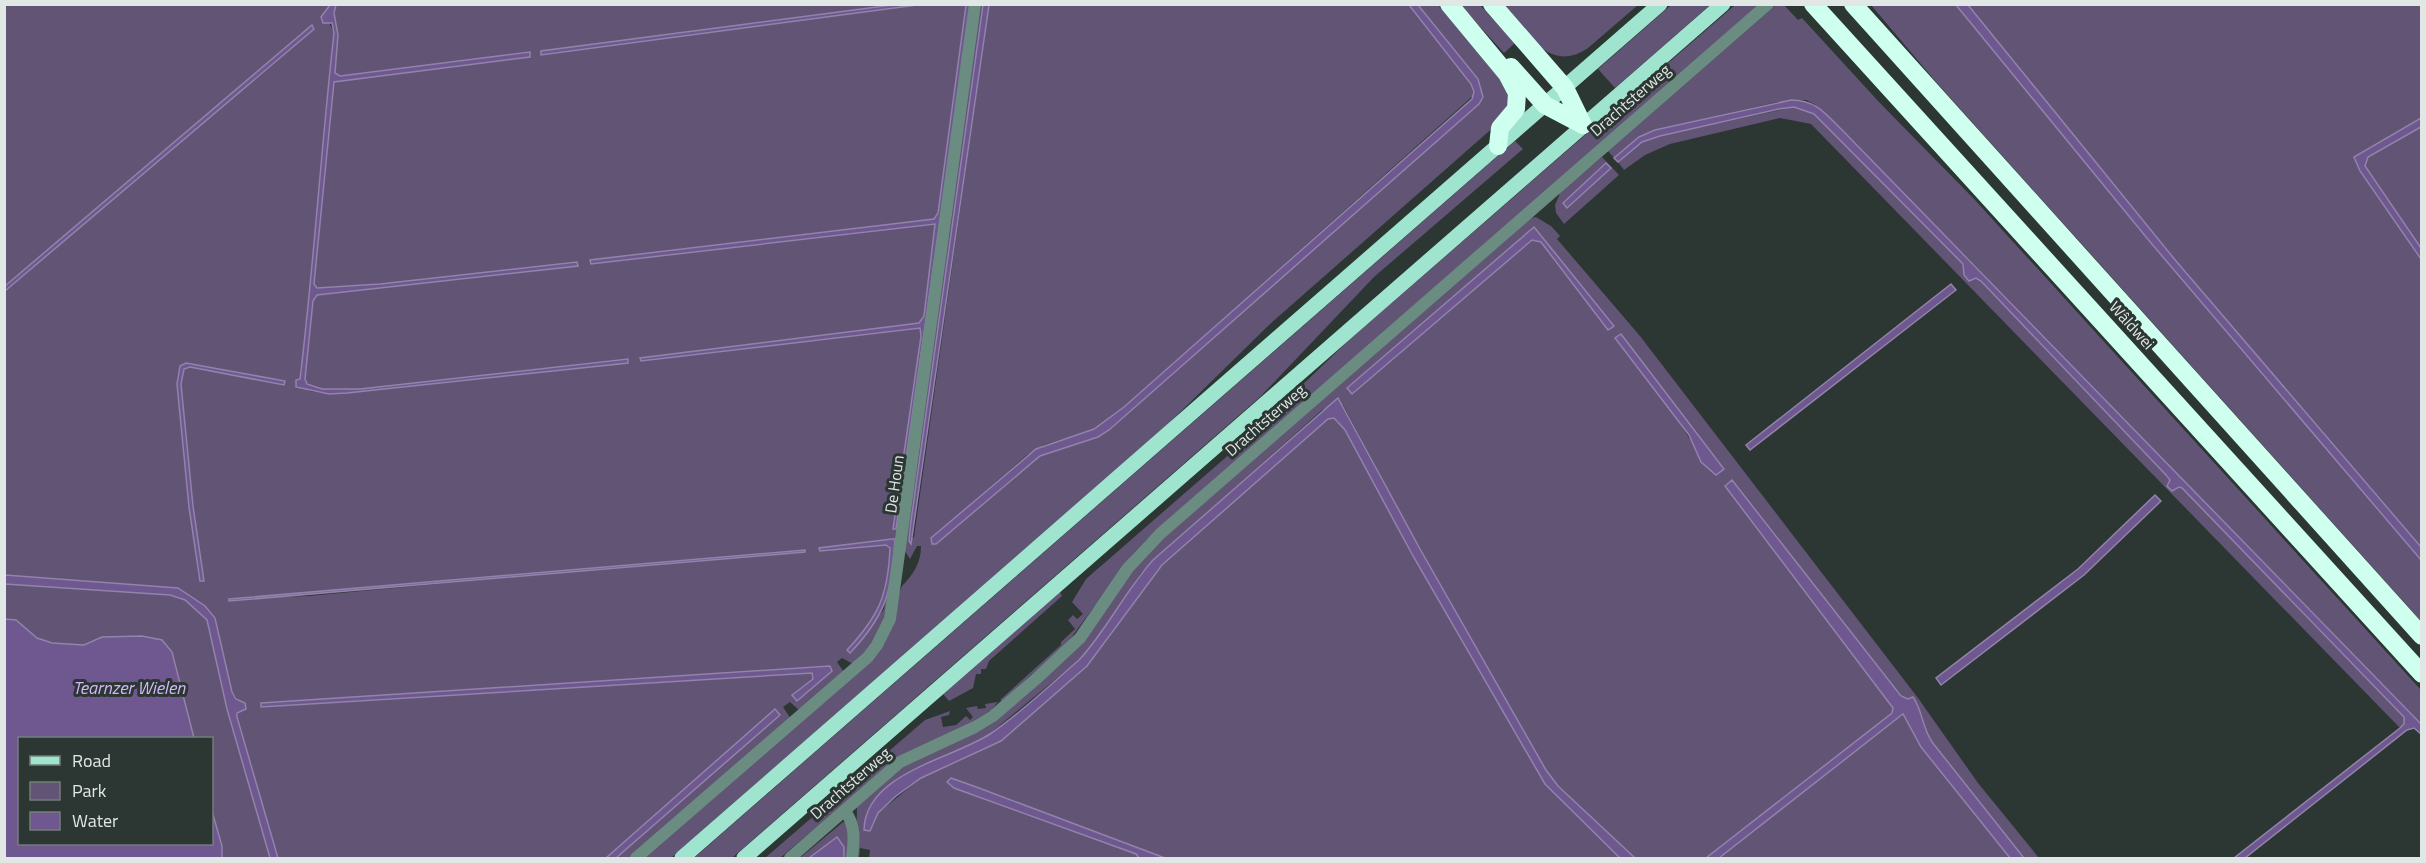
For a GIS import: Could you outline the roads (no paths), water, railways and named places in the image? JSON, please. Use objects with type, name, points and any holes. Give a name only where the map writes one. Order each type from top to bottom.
[{"type":"highway","points":[[1449,4],[1507,74],[1517,93],[1516,109],[1500,128],[1498,146]]},
{"type":"highway","points":[[1491,4],[1565,88],[1583,125]]},
{"type":"highway","name":"Wâldwei","points":[[1813,4],[2421,674]]},
{"type":"highway","name":"Wâldwei","points":[[1853,4],[2421,636]]},
{"type":"highway","points":[[1465,22],[1482,35],[1545,105],[1583,125]]},
{"type":"main road","points":[[682,858],[1660,4]]},
{"type":"main road","name":"Drachtsterweg","points":[[744,858],[1723,4]]},
{"type":"street","name":"De Houn","points":[[636,858],[868,657],[878,645],[890,620],[975,4]]},
{"type":"street","name":"Drachtsterweg","points":[[790,858],[900,762],[984,722],[1036,679],[1080,638],[1128,568],[1160,534],[1768,4]]},
{"type":"street","points":[[845,811],[852,821],[855,835],[852,858]]},
{"type":"water","points":[[330,5],[336,5],[334,13],[338,35],[335,73],[340,76],[530,52],[530,57],[334,82],[314,284],[317,288],[380,284],[577,262],[578,266],[317,295],[313,301],[305,379],[307,384],[322,389],[360,389],[628,359],[628,363],[347,393],[329,394],[296,387],[296,380],[300,379],[305,336],[334,33],[332,23],[323,23],[321,17]]},
{"type":"water","points":[[892,5],[917,5],[541,55],[541,51]]},
{"type":"water","points":[[966,5],[971,5],[896,529],[893,529],[921,336],[920,328],[641,361],[640,358],[919,323],[924,316],[935,224],[591,264],[590,260],[934,219],[938,213]]},
{"type":"water","points":[[983,5],[989,5],[911,544],[909,541],[911,521]]},
{"type":"water","points":[[1409,5],[1418,5],[1478,79],[1483,97],[1479,104],[1109,430],[1098,437],[1040,456],[936,544],[932,544],[931,538],[1036,449],[1094,429],[1124,407],[1472,99],[1474,92],[1471,84]]},
{"type":"water","points":[[1956,5],[1968,5],[2176,261],[2421,547],[2421,560],[2151,243]]},
{"type":"water","points":[[312,25],[314,29],[5,291],[5,286]]},
{"type":"water","points":[[1791,100],[1815,106],[1833,121],[2421,724],[2421,734],[2414,728],[2407,730],[2245,858],[2234,858],[2400,728],[2404,724],[2404,717],[2182,488],[2179,487],[2172,491],[2167,486],[2170,480],[2166,475],[1981,281],[1976,278],[1969,281],[1964,275],[1963,264],[1814,114],[1794,107],[1779,109],[1660,136],[1642,142],[1618,162],[1614,158],[1639,137],[1655,130]]},
{"type":"water","points":[[2421,118],[2421,127],[2368,157],[2365,166],[2421,248],[2421,259],[2360,171],[2354,157]]},
{"type":"water","points":[[1606,163],[1611,168],[1567,208],[1563,203]]},
{"type":"water","points":[[1534,227],[1614,326],[1608,330],[1541,242],[1532,240],[1352,394],[1347,388]]},
{"type":"water","points":[[1951,284],[1956,290],[1750,450],[1746,445]]},
{"type":"water","points":[[1621,334],[1724,469],[1716,475],[1701,462],[1689,435],[1615,338]]},
{"type":"water","points":[[186,363],[285,381],[284,385],[190,367],[184,369],[181,384],[193,506],[204,581],[200,581],[189,507],[177,384],[180,366]]},
{"type":"water","points":[[1338,398],[1420,549],[1546,770],[1558,786],[1635,858],[1620,858],[1545,784],[1413,556],[1345,430],[1334,418],[1328,419],[1162,565],[1087,666],[1001,741],[921,778],[896,796],[878,813],[870,831],[864,830],[868,811],[879,794],[894,781],[990,734],[1079,660],[1153,560]]},
{"type":"water","points":[[1732,480],[1901,696],[1908,699],[1913,697],[1932,742],[2024,858],[2010,858],[1921,747],[1903,714],[1719,858],[1706,858],[1892,713],[1893,708],[1725,486]]},
{"type":"water","points":[[2155,495],[2161,501],[2084,575],[1941,685],[1936,678],[2078,569]]},
{"type":"water","points":[[895,539],[892,574],[885,602],[872,627],[850,653],[847,650],[867,626],[880,604],[887,579],[890,548],[886,545],[820,551],[819,548]]},
{"type":"water","points":[[805,550],[805,552],[229,601],[229,599]]},
{"type":"water","points":[[5,575],[178,588],[205,606],[215,618],[232,692],[236,699],[245,703],[246,709],[237,713],[237,717],[278,858],[270,858],[227,709],[207,620],[185,600],[170,595],[5,584]]},
{"type":"water","name":"Tearnzer Wielen","points":[[5,619],[16,620],[37,638],[52,643],[84,645],[102,637],[142,636],[162,640],[172,652],[194,737],[18,737],[18,845],[213,845],[213,814],[222,846],[222,858],[5,858]]},
{"type":"water","points":[[830,666],[832,671],[797,701],[792,695],[813,679],[812,673],[261,707],[261,703]]},
{"type":"water","points":[[775,709],[780,715],[616,858],[606,858]]},
{"type":"water","points":[[951,778],[1165,858],[1139,858],[1136,854],[954,788],[947,782]]},
{"type":"water","points":[[837,837],[844,847],[844,858],[809,858]]}]
